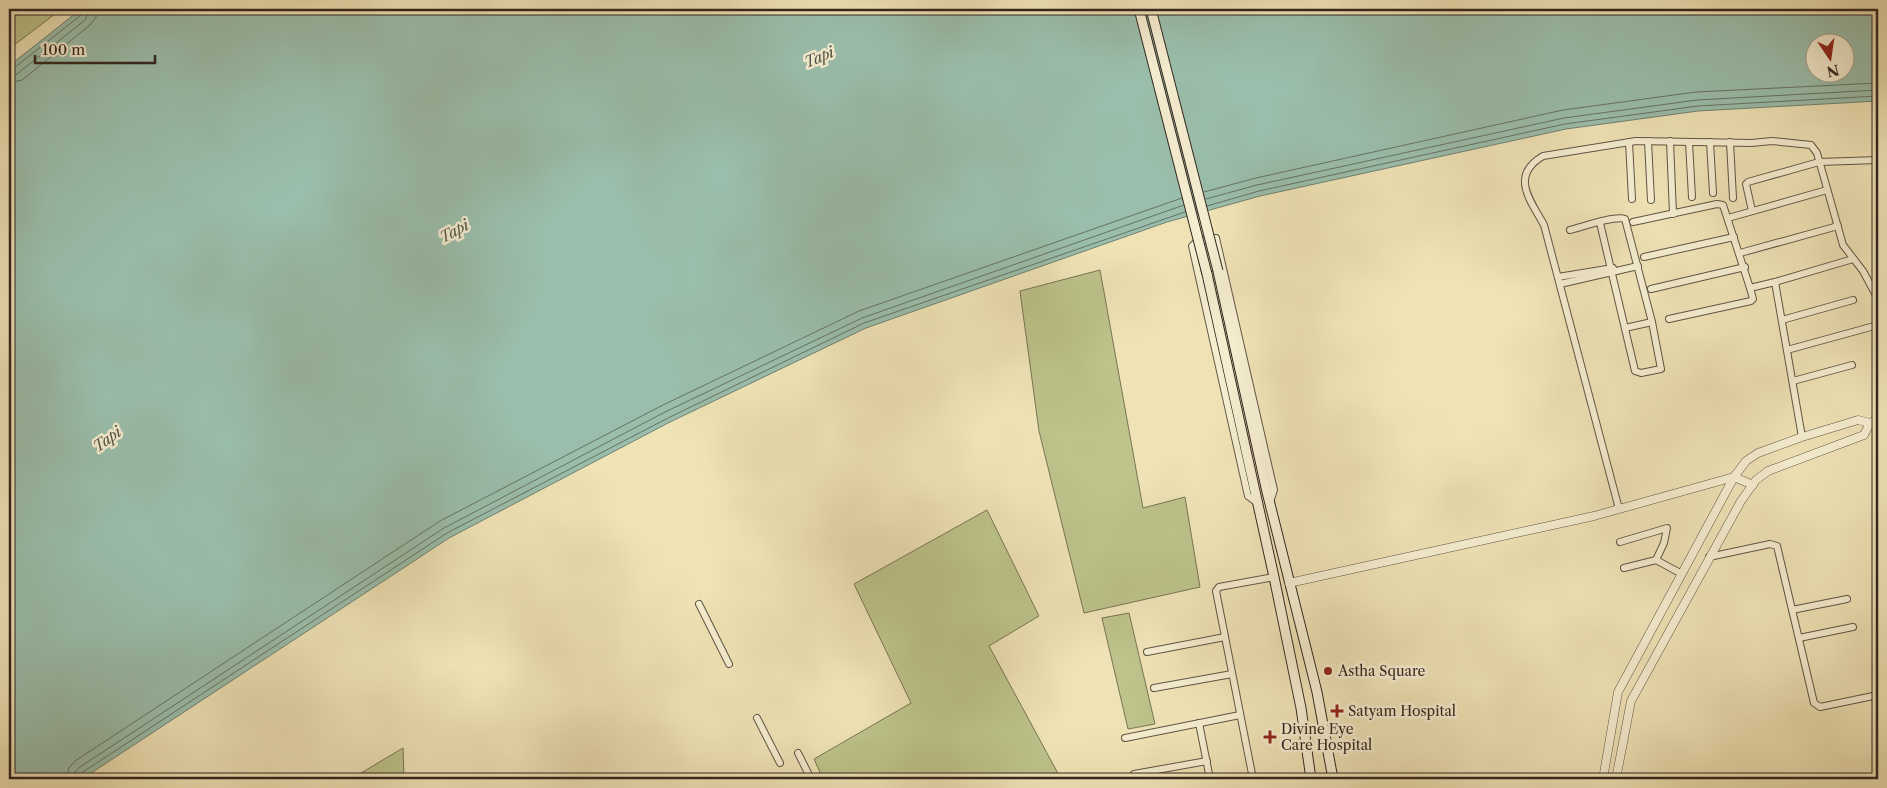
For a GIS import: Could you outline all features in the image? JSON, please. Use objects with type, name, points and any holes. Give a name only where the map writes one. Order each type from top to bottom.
[{"type":"main road","points":[[1140,9],[1207,274],[1274,581],[1300,708],[1311,779]]},
{"type":"main road","points":[[1151,9],[1218,271],[1289,583],[1317,692],[1333,779]]},
{"type":"main road","points":[[1274,581],[1289,583]]},
{"type":"street","points":[[1648,141],[1651,200]]},
{"type":"street","points":[[1670,141],[1673,214]]},
{"type":"street","points":[[1619,509],[1544,225],[1527,198],[1525,186],[1530,166],[1543,156],[1629,142],[1772,141],[1804,143],[1814,149],[1819,162],[1843,245],[1864,271],[1878,299]]},
{"type":"street","points":[[1629,142],[1632,199]]},
{"type":"street","points":[[1689,142],[1692,197]]},
{"type":"street","points":[[1710,142],[1713,193]]},
{"type":"street","points":[[1730,142],[1733,198]]},
{"type":"street","points":[[1752,211],[1746,184],[1748,182],[1819,162],[1878,160]]},
{"type":"street","points":[[1728,218],[1827,190]]},
{"type":"street","points":[[1633,222],[1717,204],[1723,205],[1728,218],[1745,267],[1753,299],[1669,319]]},
{"type":"street","points":[[1570,230],[1620,218],[1625,219],[1662,367],[1641,373],[1636,371],[1613,270],[1600,223]]},
{"type":"street","points":[[1740,253],[1838,226]]},
{"type":"street","points":[[1644,256],[1734,237]]},
{"type":"street","points":[[1258,504],[1248,496],[1192,246],[1195,243],[1216,238],[1274,490],[1270,502]]},
{"type":"street","points":[[1750,288],[1853,259]]},
{"type":"street","points":[[1558,277],[1638,266]]},
{"type":"street","points":[[1651,289],[1745,267]]},
{"type":"street","points":[[1560,284],[1613,270]]},
{"type":"street","points":[[1775,282],[1802,437]]},
{"type":"street","points":[[1782,320],[1853,300]]},
{"type":"street","points":[[1625,328],[1652,322]]},
{"type":"street","points":[[1787,350],[1878,325]]},
{"type":"street","points":[[1792,382],[1852,365]]},
{"type":"street","points":[[1616,779],[1631,701],[1741,501],[1753,485],[1768,471],[1864,435],[1870,423],[1878,419]]},
{"type":"street","points":[[1603,779],[1618,692],[1734,476],[1746,461],[1758,453],[1858,420],[1870,423]]},
{"type":"street","points":[[1289,583],[1619,509],[1734,476],[1753,485]]},
{"type":"street","points":[[1620,542],[1667,528],[1664,543],[1656,560]]},
{"type":"street","points":[[1709,557],[1774,544],[1777,546],[1814,703],[1817,706],[1878,695]]},
{"type":"street","points":[[1624,568],[1656,560],[1682,574]]},
{"type":"street","points":[[1253,779],[1217,589],[1274,581]]},
{"type":"street","points":[[1792,610],[1847,599]]},
{"type":"street","points":[[699,604],[729,664]]},
{"type":"street","points":[[1799,638],[1854,627]]},
{"type":"street","points":[[1147,652],[1225,637]]},
{"type":"street","points":[[1154,688],[1232,674]]},
{"type":"street","points":[[1124,738],[1240,715]]},
{"type":"street","points":[[757,718],[780,763]]},
{"type":"street","points":[[1198,723],[1210,779]]},
{"type":"street","points":[[798,753],[811,779]]},
{"type":"street","points":[[1134,774],[1206,761]]},
{"type":"green space","points":[[25,9],[51,9],[55,14],[9,49],[9,21]]},
{"type":"green space","points":[[1100,270],[1143,508],[1185,497],[1200,587],[1084,613],[1039,431],[1020,291]]},
{"type":"green space","points":[[987,510],[1039,616],[989,646],[1061,779],[823,779],[814,759],[911,703],[854,584]]},
{"type":"green space","points":[[1129,613],[1155,724],[1128,729],[1102,618]]},
{"type":"green space","points":[[403,748],[404,779],[351,779]]},
{"type":"water","name":"Tapi","points":[[81,9],[1878,9],[1878,101],[1698,111],[1566,129],[1260,196],[1167,222],[866,328],[670,422],[449,538],[82,779],[9,779],[9,66]]},
{"type":"place","name":"Astha Square","points":[[1328,671]]},
{"type":"place","name":"Satyam Hospital","points":[[1337,711]]},
{"type":"place","name":"Divine Eye Care Hospital","points":[[1270,737]]}]
